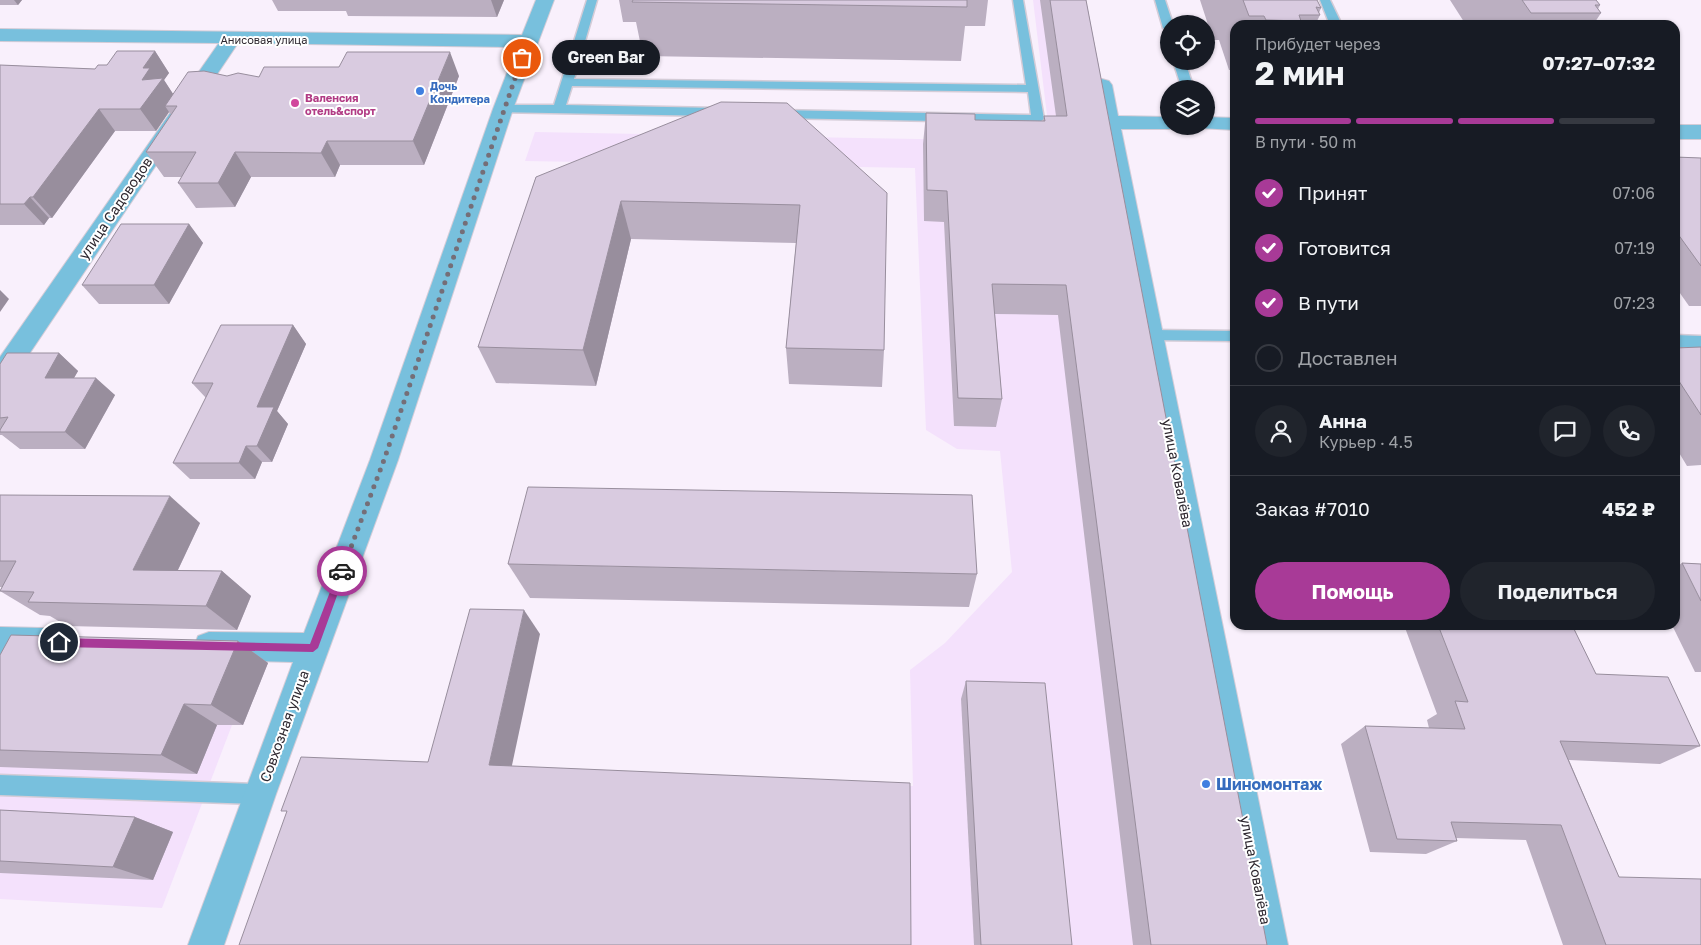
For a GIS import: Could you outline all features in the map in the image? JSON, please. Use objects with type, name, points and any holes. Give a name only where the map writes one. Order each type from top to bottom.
[{"type":"street","name":"Совхозная улица","points":[[206,945],[259,794],[384,460],[503,109],[545,0]]},
{"type":"street","name":"Анисовая улица","points":[[0,36],[529,41]]},
{"type":"street","name":"улица Садоводов","points":[[0,377],[231,39]]},
{"type":"street","name":"улица Ковалёва","points":[[1097,56],[1270,945]]},
{"type":"street","points":[[1110,122],[1160,123]]},
{"type":"street","points":[[1215,123],[1230,124]]},
{"type":"street","points":[[1680,132],[1701,132]]},
{"type":"street","points":[[0,641],[68,643]]},
{"type":"street","points":[[186,645],[313,648]]},
{"type":"lane","points":[[559,109],[592,0]]},
{"type":"lane","points":[[768,114],[1038,119],[1018,0]]},
{"type":"lane","points":[[1160,0],[1165,15]]},
{"type":"lane","points":[[1325,0],[1334,20]]},
{"type":"lane","points":[[567,82],[1033,89]]},
{"type":"lane","points":[[503,109],[728,113]]},
{"type":"lane","points":[[1151,335],[1230,336]]},
{"type":"lane","points":[[1680,341],[1701,342]]},
{"type":"lane","points":[[0,785],[259,794]]},
{"type":"shaded area","points":[[1033,0],[1086,0],[1270,945],[263,945],[324,765],[913,786],[910,670],[945,643],[1012,572],[1000,451],[957,449],[926,430],[915,168],[525,161],[535,132],[1050,140]]},
{"type":"shaded area","points":[[0,662],[255,665],[162,908],[0,899]]},
{"type":"building","points":[[633,0],[967,0],[967,7],[632,2]]},
{"type":"building","points":[[1050,0],[1086,0],[1267,945],[1151,945],[1066,285],[992,284],[1002,399],[958,398],[947,191],[927,190],[926,113],[975,114],[975,120],[1045,121],[1044,116],[1067,116]]},
{"type":"building","points":[[1243,0],[1317,0],[1321,8],[1316,7],[1320,15],[1299,15],[1301,20],[1266,20],[1264,16],[1249,16]]},
{"type":"building","points":[[1522,0],[1596,0],[1600,5],[1595,5],[1601,13],[1531,13]]},
{"type":"building","points":[[117,51],[155,51],[143,68],[150,68],[142,80],[163,78],[140,109],[99,109],[33,197],[30,197],[24,204],[0,204],[0,65],[95,69],[98,65],[107,65]]},
{"type":"building","points":[[347,52],[450,52],[413,141],[327,141],[321,153],[235,152],[218,183],[178,183],[196,152],[146,152],[177,106],[165,106],[188,72],[204,71],[227,76],[238,73],[259,77],[264,67],[339,67]]},
{"type":"building","points":[[721,102],[787,103],[887,193],[884,350],[786,348],[800,205],[621,201],[583,350],[478,347],[536,177]]},
{"type":"building","points":[[1680,157],[1701,158],[1701,266],[1680,237]]},
{"type":"building","points":[[121,224],[189,224],[154,285],[82,285]]},
{"type":"building","points":[[221,325],[293,325],[257,407],[274,407],[257,446],[246,446],[239,463],[173,463],[213,383],[192,383]]},
{"type":"building","points":[[1701,347],[1701,415],[1680,383],[1680,348]]},
{"type":"building","points":[[7,353],[59,353],[45,378],[96,378],[65,432],[0,432],[8,417],[0,418],[0,364]]},
{"type":"building","points":[[528,487],[972,495],[977,574],[508,564]]},
{"type":"building","points":[[0,495],[170,496],[133,570],[222,571],[206,606],[28,602],[34,592],[0,591],[16,561],[0,561]]},
{"type":"building","points":[[1682,563],[1701,564],[1701,601]]},
{"type":"building","points":[[470,609],[524,610],[489,765],[910,783],[911,945],[239,945],[287,811],[281,811],[301,757],[428,762]]},
{"type":"building","points":[[1440,630],[1574,630],[1596,674],[1668,677],[1700,746],[1560,741],[1619,877],[1701,879],[1701,945],[1606,945],[1561,825],[1451,822],[1457,841],[1397,839],[1365,726],[1465,729],[1455,701],[1468,702]]},
{"type":"building","points":[[11,635],[238,641],[211,705],[184,704],[161,755],[0,750],[0,655]]},
{"type":"building","points":[[966,681],[1045,683],[1072,945],[981,945]]},
{"type":"building","points":[[0,810],[135,817],[113,867],[0,861]]},
{"type":"way so far","points":[[342,571],[384,460],[522,58]]},
{"type":"place","name":"Green Bar","points":[[522,58]]},
{"type":"place","name":"Дочь Кондитера","points":[[420,91]]},
{"type":"place","name":"Валенсия отель&спорт","points":[[295,103]]},
{"type":"place","name":"Шиномонтаж","points":[[1206,784]]},
{"type":"route","points":[[59,642],[313,648],[342,571]]}]
